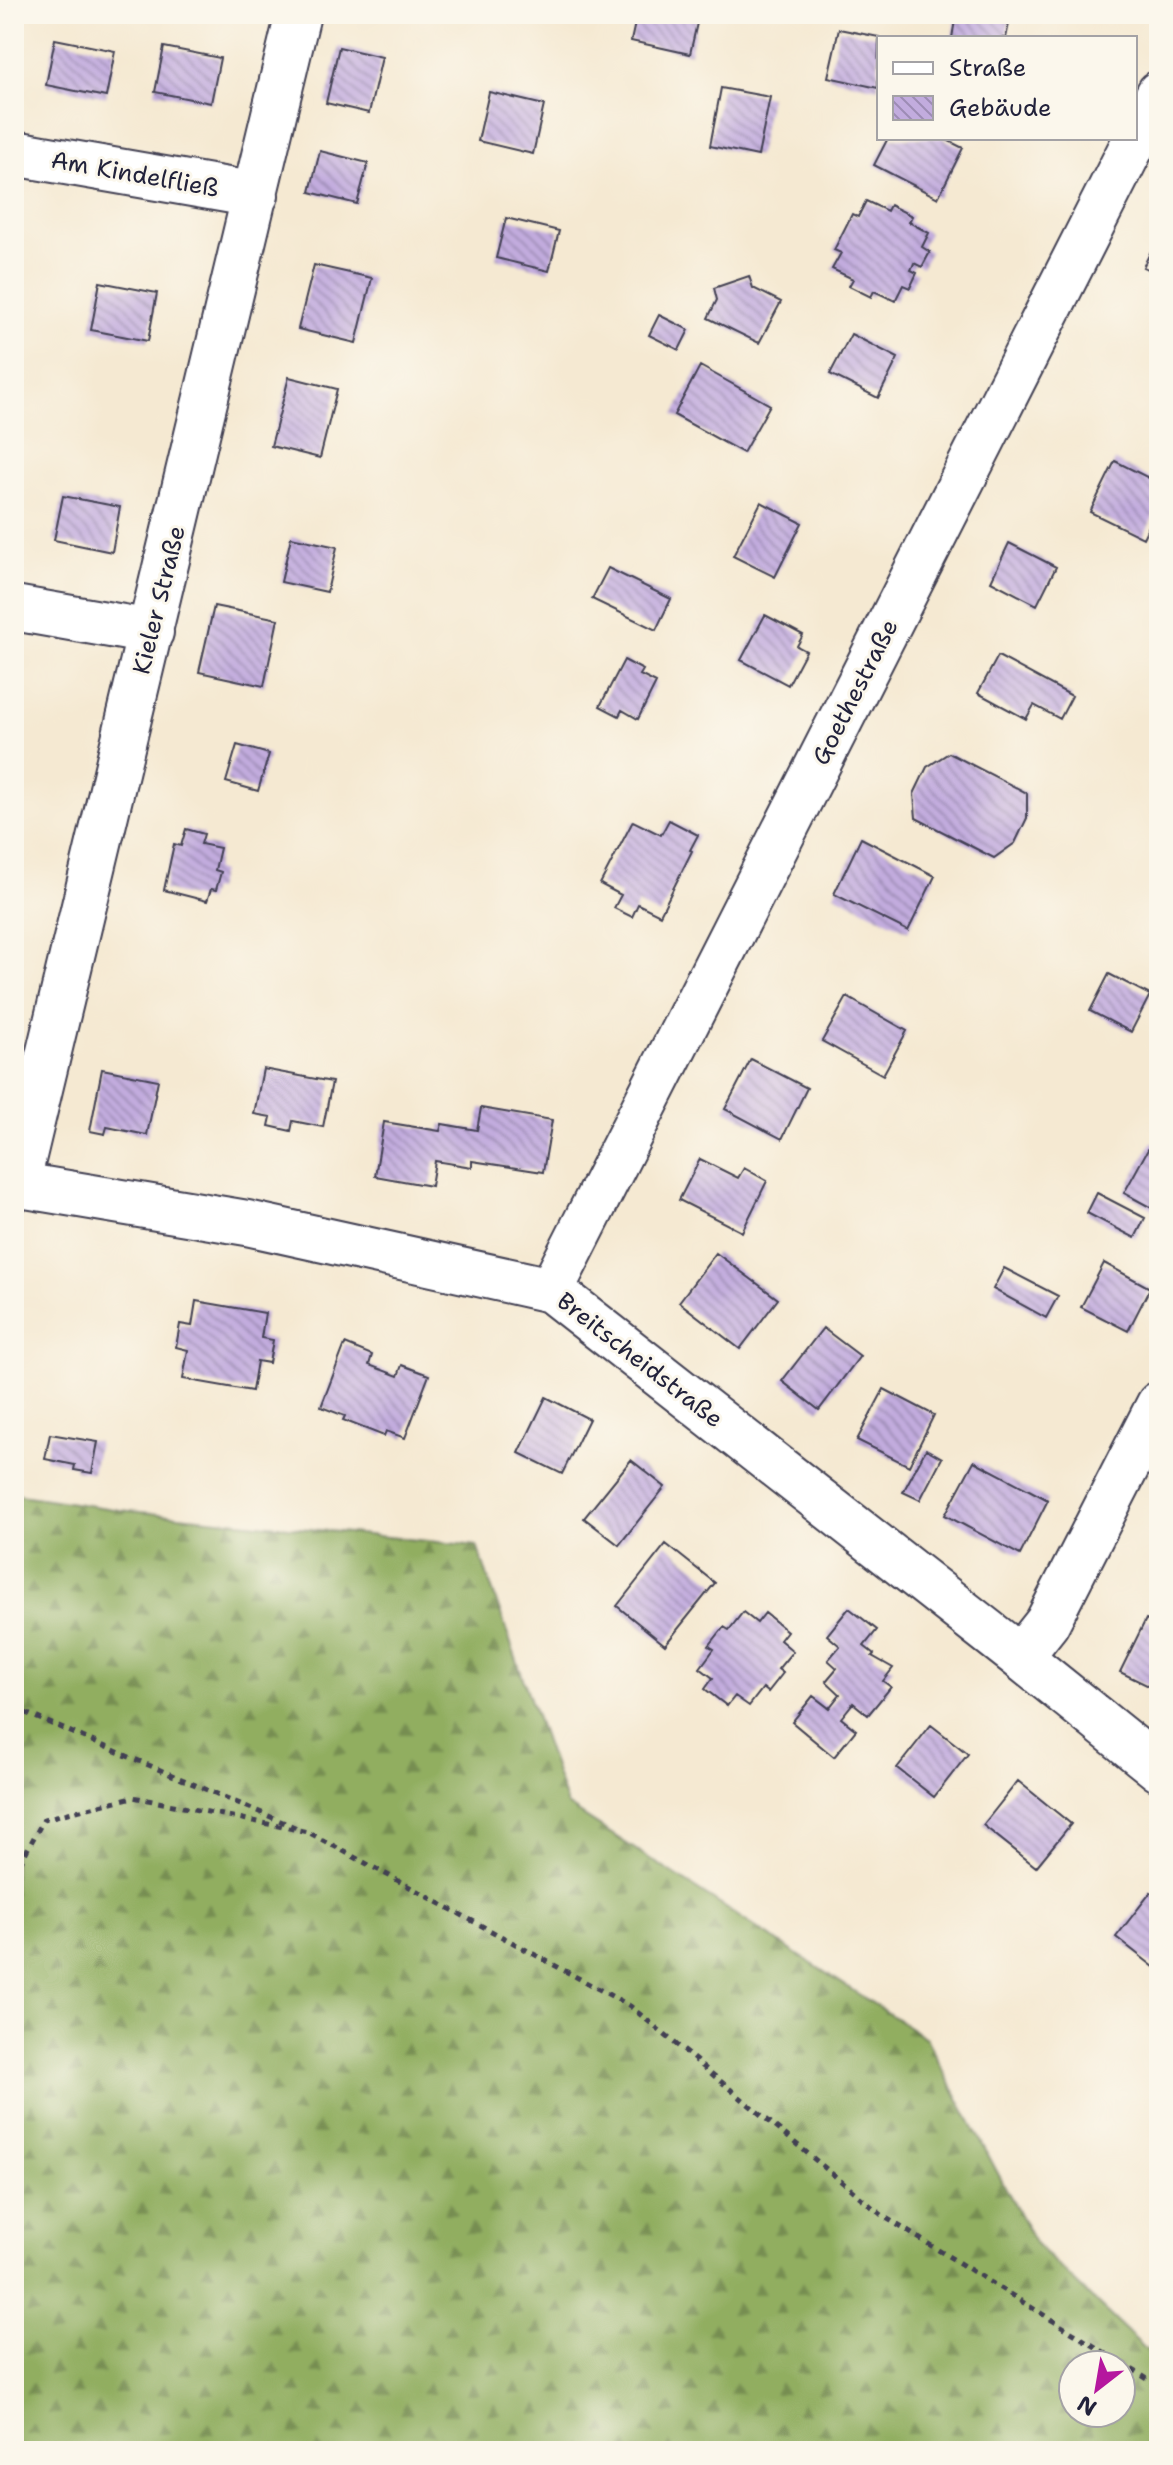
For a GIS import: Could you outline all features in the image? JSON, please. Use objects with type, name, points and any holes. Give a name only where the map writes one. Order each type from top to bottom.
[{"type":"street","name":"Kieler Straße","points":[[16,1185],[298,14]]},
{"type":"street","name":"Goethestraße","points":[[1137,136],[1159,93]]},
{"type":"street","name":"Goethestraße","points":[[551,1290],[1135,140]]},
{"type":"street","name":"Am Kindelfließ","points":[[14,153],[256,195]]},
{"type":"street","points":[[14,608],[151,632]]},
{"type":"street","name":"Breitscheidstraße","points":[[16,1185],[247,1223],[551,1290],[1159,1769]]},
{"type":"street","points":[[1020,1657],[1047,1623],[1159,1404]]},
{"type":"path","points":[[14,1708],[308,1832],[630,2006],[883,2216],[1159,2386]]},
{"type":"path","points":[[14,1874],[44,1819],[133,1797],[308,1832]]},
{"type":"green space","points":[[14,1494],[120,1510],[477,1546],[567,1805],[926,2038],[1036,2245],[1159,2362],[1159,2451],[14,2451]]},
{"type":"building","points":[[637,14],[699,14],[690,54],[631,41]]},
{"type":"building","points":[[956,14],[1011,14],[1006,36],[952,36]]},
{"type":"building","points":[[839,29],[877,37],[877,88],[828,77]]},
{"type":"building","points":[[55,39],[115,51],[106,97],[46,85]]},
{"type":"building","points":[[164,47],[220,58],[211,103],[155,92]]},
{"type":"building","points":[[339,47],[382,57],[369,113],[326,103]]},
{"type":"building","points":[[721,88],[770,97],[758,156],[710,146]]},
{"type":"building","points":[[489,92],[544,105],[533,154],[478,141]]},
{"type":"building","points":[[887,140],[947,140],[963,148],[938,198],[874,165]]},
{"type":"building","points":[[320,151],[368,163],[357,204],[310,192]]},
{"type":"building","points":[[866,201],[887,211],[890,205],[912,216],[909,222],[929,233],[922,247],[930,252],[922,267],[914,263],[911,270],[917,273],[910,288],[903,285],[895,301],[874,291],[871,297],[849,286],[853,279],[832,269],[841,253],[834,250],[852,214],[858,217]]},
{"type":"building","points":[[506,218],[559,231],[549,271],[496,258]]},
{"type":"building","points":[[1159,235],[1159,274],[1143,267]]},
{"type":"building","points":[[314,265],[372,278],[356,343],[298,329]]},
{"type":"building","points":[[749,276],[753,288],[781,302],[759,343],[708,318],[717,300],[714,288]]},
{"type":"building","points":[[100,282],[157,293],[148,341],[91,330]]},
{"type":"building","points":[[659,315],[689,330],[679,350],[649,335]]},
{"type":"building","points":[[851,334],[898,358],[878,398],[830,374]]},
{"type":"building","points":[[700,366],[770,405],[743,453],[674,415]]},
{"type":"building","points":[[289,377],[337,389],[320,458],[271,446]]},
{"type":"building","points":[[1115,461],[1159,483],[1159,505],[1143,538],[1090,512]]},
{"type":"building","points":[[63,496],[120,507],[112,552],[54,540]]},
{"type":"building","points":[[761,502],[802,523],[775,577],[733,556]]},
{"type":"building","points":[[291,537],[337,547],[327,592],[281,582]]},
{"type":"building","points":[[1009,543],[1056,567],[1037,605],[991,581]]},
{"type":"building","points":[[608,568],[671,599],[656,630],[592,599]]},
{"type":"building","points":[[214,606],[278,619],[264,686],[199,672]]},
{"type":"building","points":[[765,615],[803,635],[797,646],[806,651],[788,685],[741,660]]},
{"type":"building","points":[[998,656],[1072,696],[1060,719],[1034,705],[1026,719],[978,693]]},
{"type":"building","points":[[624,660],[643,670],[640,675],[656,683],[638,719],[622,710],[619,716],[600,706]]},
{"type":"building","points":[[237,745],[269,754],[258,791],[226,782]]},
{"type":"building","points":[[949,753],[1027,793],[1027,818],[1015,843],[994,858],[916,818],[914,794],[927,767]]},
{"type":"building","points":[[669,820],[698,835],[692,851],[660,915],[638,904],[632,917],[614,908],[621,895],[600,884],[633,821],[661,835]]},
{"type":"building","points":[[186,829],[204,834],[201,844],[220,848],[215,870],[221,872],[216,890],[211,889],[207,901],[164,890],[174,844],[181,846]]},
{"type":"building","points":[[861,838],[935,876],[908,931],[834,894]]},
{"type":"building","points":[[1109,974],[1150,995],[1131,1032],[1090,1011]]},
{"type":"building","points":[[847,997],[907,1031],[883,1075],[822,1041]]},
{"type":"building","points":[[751,1059],[807,1088],[782,1139],[725,1109]]},
{"type":"building","points":[[102,1069],[158,1080],[147,1135],[107,1127],[105,1134],[90,1131]]},
{"type":"building","points":[[263,1069],[332,1082],[323,1127],[293,1121],[291,1131],[269,1126],[271,1117],[254,1114]]},
{"type":"building","points":[[481,1108],[552,1120],[543,1172],[472,1161],[472,1167],[435,1161],[431,1186],[375,1176],[384,1122],[440,1131],[442,1124],[477,1130]]},
{"type":"building","points":[[1152,1142],[1159,1146],[1159,1212],[1124,1193]]},
{"type":"building","points":[[700,1159],[738,1178],[744,1168],[767,1181],[742,1232],[679,1200]]},
{"type":"building","points":[[1097,1193],[1145,1218],[1135,1238],[1087,1213]]},
{"type":"building","points":[[716,1253],[778,1299],[740,1349],[679,1302]]},
{"type":"building","points":[[1104,1263],[1150,1288],[1128,1331],[1081,1307]]},
{"type":"building","points":[[1004,1268],[1058,1296],[1046,1318],[993,1289]]},
{"type":"building","points":[[196,1301],[265,1313],[261,1338],[273,1340],[269,1363],[257,1361],[252,1391],[183,1379],[188,1350],[176,1347],[180,1324],[192,1326]]},
{"type":"building","points":[[823,1328],[860,1356],[819,1410],[782,1381]]},
{"type":"building","points":[[345,1344],[372,1355],[369,1365],[398,1376],[402,1365],[429,1375],[405,1438],[386,1431],[384,1436],[343,1420],[345,1416],[321,1407]]},
{"type":"building","points":[[884,1389],[934,1415],[909,1466],[857,1440]]},
{"type":"building","points":[[546,1397],[589,1419],[562,1474],[519,1453]]},
{"type":"building","points":[[50,1434],[98,1442],[92,1473],[74,1470],[75,1465],[45,1459]]},
{"type":"building","points":[[926,1449],[942,1458],[920,1500],[903,1492]]},
{"type":"building","points":[[631,1460],[665,1487],[619,1545],[584,1518]]},
{"type":"building","points":[[974,1461],[1048,1500],[1020,1555],[945,1515]]},
{"type":"building","points":[[666,1544],[715,1583],[665,1645],[617,1606]]},
{"type":"building","points":[[849,1608],[877,1630],[864,1646],[874,1654],[872,1656],[893,1668],[883,1681],[891,1687],[868,1715],[853,1703],[841,1718],[856,1730],[834,1757],[792,1722],[813,1696],[829,1708],[840,1694],[826,1681],[837,1668],[828,1660],[840,1646],[827,1635]]},
{"type":"building","points":[[743,1612],[757,1623],[765,1613],[787,1631],[780,1640],[793,1651],[778,1669],[783,1673],[768,1692],[763,1688],[749,1706],[735,1696],[727,1706],[705,1689],[713,1678],[700,1668],[714,1649],[709,1646],[724,1627],[729,1630]]},
{"type":"building","points":[[1146,1619],[1159,1625],[1159,1691],[1120,1672]]},
{"type":"building","points":[[931,1725],[968,1754],[934,1797],[897,1768]]},
{"type":"building","points":[[1018,1781],[1071,1824],[1036,1867],[983,1825]]},
{"type":"building","points":[[1151,1892],[1159,1898],[1159,1971],[1116,1937]]}]
